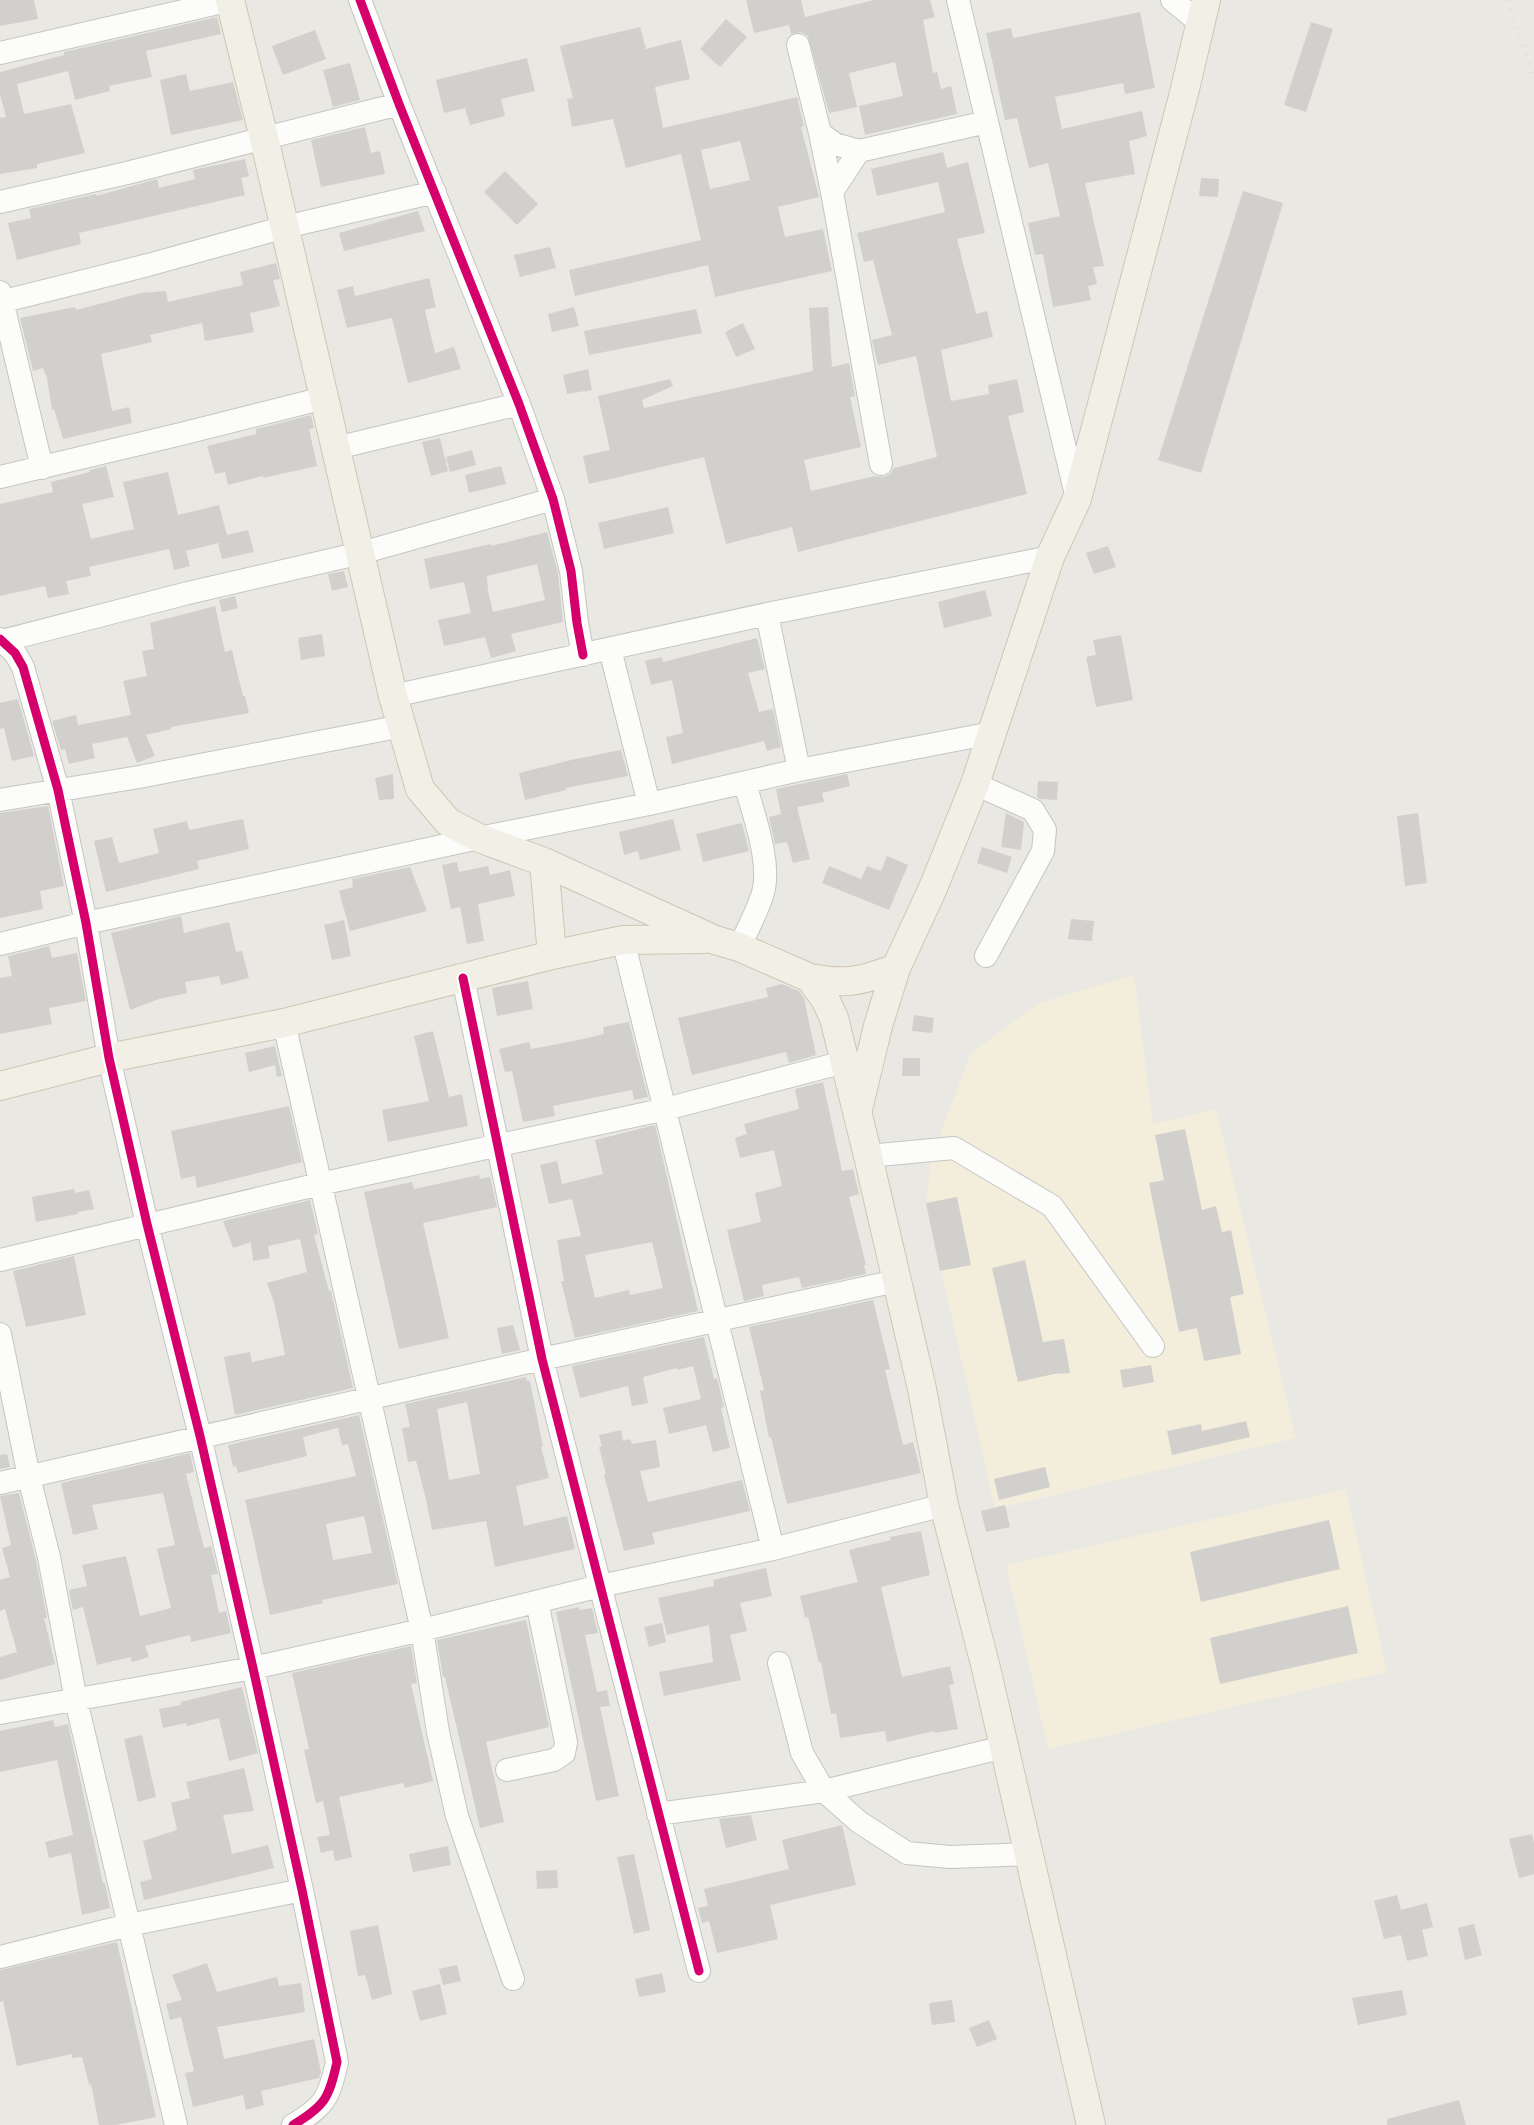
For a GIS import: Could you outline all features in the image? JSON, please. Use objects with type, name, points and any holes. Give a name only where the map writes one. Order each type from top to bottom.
[{"type":"main road","points":[[230,0],[393,696],[420,789],[448,822],[480,838],[543,862],[810,978],[835,983],[865,980],[896,968]]},
{"type":"main road","points":[[857,1112],[878,1026],[896,968],[933,888],[975,784],[1050,557],[1077,499],[1184,93],[1203,11]]},
{"type":"main road","points":[[543,862],[552,955]]},
{"type":"main road","points":[[0,1086],[109,1058],[284,1023],[552,955],[623,940],[727,943]]},
{"type":"main road","points":[[810,978],[825,999],[834,1018],[868,1156],[922,1389],[944,1505],[1004,1747],[1091,2125]]},
{"type":"street","points":[[0,53],[230,0]]},
{"type":"street","points":[[360,0],[519,404],[553,499],[571,571],[583,655]]},
{"type":"street","points":[[958,0],[1077,499]]},
{"type":"street","points":[[1173,0],[1203,11]]},
{"type":"street","points":[[798,45],[832,192],[881,464]]},
{"type":"street","points":[[0,202],[127,173],[399,104]]},
{"type":"street","points":[[820,134],[835,144],[859,151],[987,122]]},
{"type":"street","points":[[832,192],[859,151]]},
{"type":"street","points":[[42,468],[1,298],[148,265],[285,227],[435,192]]},
{"type":"street","points":[[0,477],[324,398]]},
{"type":"street","points":[[336,448],[519,404]]},
{"type":"street","points":[[1,640],[361,553],[553,499]]},
{"type":"street","points":[[393,696],[767,614],[1050,557]]},
{"type":"street","points":[[767,614],[799,770]]},
{"type":"street","points":[[1,640],[15,653],[23,667],[58,790],[86,923],[109,1058],[253,1668],[303,1890],[337,2062],[326,2098],[316,2111],[293,2125]]},
{"type":"street","points":[[610,650],[650,804]]},
{"type":"street","points":[[0,800],[172,771],[402,726]]},
{"type":"street","points":[[0,944],[86,923],[480,838],[650,804],[799,770],[992,733]]},
{"type":"street","points":[[727,943],[763,895],[765,874],[762,849],[745,783]]},
{"type":"street","points":[[975,784],[1034,810],[1045,831],[1043,851],[986,957]]},
{"type":"street","points":[[623,940],[773,1549]]},
{"type":"street","points":[[463,978],[542,1359],[699,1971]]},
{"type":"street","points":[[284,1023],[422,1630],[438,1732],[456,1816],[513,1979]]},
{"type":"street","points":[[0,1260],[320,1184],[666,1108],[844,1062]]},
{"type":"street","points":[[868,1156],[954,1148],[1052,1206],[1153,1346]]},
{"type":"street","points":[[0,1484],[200,1436],[896,1281]]},
{"type":"street","points":[[0,1334],[29,1477],[49,1557],[75,1700],[176,2125]]},
{"type":"street","points":[[0,1713],[253,1668],[422,1630],[600,1586],[773,1549],[944,1505]]},
{"type":"street","points":[[507,1770],[554,1760],[564,1753],[566,1743],[537,1602]]},
{"type":"street","points":[[779,1663],[802,1753],[824,1791],[859,1822],[907,1853],[950,1857],[1029,1854]]},
{"type":"street","points":[[658,1814],[824,1791],[1004,1747]]},
{"type":"street","points":[[0,1957],[129,1925],[303,1890]]},
{"type":"shaded area","points":[[1134,975],[1153,1124],[1216,1109],[1296,1438],[995,1509],[926,1203],[931,1158],[971,1053],[1039,1003]]},
{"type":"shaded area","points":[[1346,1489],[1387,1672],[1048,1749],[1006,1565]]},
{"type":"building","points":[[0,0],[34,0],[38,19],[0,26]]},
{"type":"building","points":[[746,0],[801,0],[805,17],[874,0],[930,0],[935,17],[923,20],[933,73],[937,72],[941,89],[951,86],[957,114],[865,135],[859,106],[903,96],[895,62],[849,73],[857,107],[829,113],[808,36],[801,32],[791,34],[789,25],[754,33]]},
{"type":"building","points":[[1140,12],[1155,88],[1125,94],[1123,83],[1055,97],[1062,129],[1142,111],[1147,136],[1129,141],[1135,174],[1085,183],[1104,266],[1093,267],[1097,284],[1088,286],[1091,300],[1053,307],[1043,254],[1035,255],[1028,223],[1060,216],[1048,163],[1029,168],[1017,118],[1005,120],[986,33],[1011,28],[1013,38]]},
{"type":"building","points":[[217,17],[221,34],[146,51],[152,77],[109,86],[110,91],[75,100],[68,71],[17,84],[24,114],[71,104],[85,153],[37,164],[37,168],[0,174],[0,118],[6,117],[0,94],[0,72],[64,55],[64,52]]},
{"type":"building","points":[[726,19],[747,37],[720,67],[700,49]]},
{"type":"building","points":[[1311,22],[1333,29],[1306,112],[1284,105]]},
{"type":"building","points":[[640,27],[646,49],[681,40],[690,79],[655,87],[663,128],[797,97],[804,126],[801,127],[819,197],[778,207],[785,237],[823,229],[832,271],[715,297],[708,265],[575,296],[569,270],[701,240],[681,154],[626,168],[613,119],[572,127],[567,99],[573,98],[560,46]],"holes":[[[740,141],[750,180],[710,189],[701,150]]]},
{"type":"building","points":[[315,30],[326,59],[283,75],[272,46]]},
{"type":"building","points":[[527,58],[535,91],[501,99],[505,116],[470,125],[465,108],[444,113],[436,80]]},
{"type":"building","points":[[350,63],[360,100],[333,107],[323,70]]},
{"type":"building","points":[[186,74],[190,91],[233,82],[243,120],[171,135],[160,80]]},
{"type":"building","points":[[365,127],[371,153],[380,151],[385,174],[321,187],[311,140]]},
{"type":"building","points":[[943,152],[947,168],[968,162],[985,233],[957,239],[976,314],[987,311],[993,337],[941,350],[951,401],[989,394],[988,385],[1017,379],[1024,412],[1008,416],[1027,494],[798,552],[792,527],[726,544],[704,457],[589,484],[583,456],[610,450],[598,396],[670,379],[673,386],[642,400],[644,408],[813,371],[809,308],[828,307],[832,367],[849,363],[855,396],[850,397],[861,447],[804,460],[811,491],[875,476],[884,477],[894,468],[937,457],[916,356],[878,365],[872,340],[892,335],[873,260],[864,262],[857,233],[945,212],[938,182],[877,196],[871,169]]},
{"type":"building","points":[[245,159],[249,176],[241,178],[245,195],[79,233],[81,244],[17,260],[8,223],[31,218],[29,209],[96,194],[96,196],[157,179],[159,188],[195,179],[193,170]]},
{"type":"building","points":[[505,171],[538,204],[517,225],[484,192]]},
{"type":"building","points":[[1201,178],[1219,179],[1218,197],[1199,196]]},
{"type":"building","points":[[1243,191],[1283,203],[1201,473],[1158,460]]},
{"type":"building","points":[[418,211],[425,231],[344,251],[339,233]]},
{"type":"building","points":[[550,247],[556,268],[520,277],[514,255]]},
{"type":"building","points":[[276,263],[280,279],[273,280],[280,306],[250,313],[254,332],[205,341],[202,323],[150,335],[152,342],[101,354],[112,411],[129,407],[132,423],[63,439],[54,409],[52,410],[47,378],[43,368],[33,371],[20,318],[75,307],[76,310],[141,293],[166,291],[168,302],[243,285],[240,272]]},
{"type":"building","points":[[429,278],[436,307],[425,310],[435,353],[454,347],[461,369],[408,383],[392,318],[347,328],[337,290],[353,286],[355,296]]},
{"type":"building","points":[[574,307],[579,326],[552,332],[548,314]]},
{"type":"building","points":[[696,309],[702,333],[589,355],[584,331]]},
{"type":"building","points":[[743,323],[755,349],[736,357],[725,332]]},
{"type":"building","points":[[588,369],[592,390],[567,394],[563,375]]},
{"type":"building","points":[[311,415],[314,428],[309,429],[317,466],[228,485],[225,472],[215,474],[207,446],[256,434],[256,429]]},
{"type":"building","points":[[440,438],[448,471],[431,476],[422,442]]},
{"type":"building","points":[[472,450],[476,465],[450,472],[446,457]]},
{"type":"building","points":[[106,466],[114,497],[82,504],[91,539],[134,529],[123,482],[168,472],[178,515],[219,505],[227,535],[248,530],[254,552],[222,559],[218,543],[186,551],[190,566],[174,570],[169,549],[89,567],[91,576],[66,581],[69,594],[48,598],[45,586],[0,596],[0,504],[53,492],[51,482]]},
{"type":"building","points":[[501,466],[506,484],[469,493],[465,475]]},
{"type":"building","points":[[668,507],[674,533],[604,549],[598,523]]},
{"type":"building","points":[[547,532],[558,573],[563,622],[511,634],[516,651],[491,658],[485,637],[444,646],[438,620],[471,613],[464,582],[430,589],[424,559],[491,544],[491,546]],"holes":[[[537,564],[545,600],[493,612],[487,576]]]},
{"type":"building","points":[[1108,546],[1116,567],[1094,574],[1086,553]]},
{"type":"building","points":[[344,571],[348,587],[332,591],[328,574]]},
{"type":"building","points":[[985,590],[992,616],[944,628],[938,602]]},
{"type":"building","points":[[235,596],[238,608],[222,612],[219,600]]},
{"type":"building","points":[[215,606],[225,652],[232,650],[249,713],[171,727],[171,729],[146,735],[155,756],[137,763],[127,737],[92,744],[95,758],[69,764],[65,749],[61,750],[52,721],[76,715],[78,725],[131,715],[123,681],[147,676],[142,651],[154,649],[150,623]]},
{"type":"building","points":[[322,634],[325,656],[301,660],[298,638]]},
{"type":"building","points":[[1121,635],[1133,700],[1096,707],[1086,657],[1096,655],[1093,640]]},
{"type":"building","points":[[757,638],[765,669],[748,673],[759,712],[773,709],[781,747],[767,751],[764,741],[672,764],[666,737],[683,733],[672,680],[651,685],[645,661],[662,657],[663,662]]},
{"type":"building","points":[[18,699],[34,756],[12,761],[4,728],[0,729],[0,703]]},
{"type":"building","points":[[621,750],[628,776],[566,788],[566,790],[525,800],[519,773]]},
{"type":"building","points":[[393,774],[394,799],[379,800],[375,778]]},
{"type":"building","points":[[847,774],[850,786],[822,793],[824,802],[797,807],[810,859],[793,863],[787,842],[775,844],[769,817],[781,814],[776,789]]},
{"type":"building","points":[[1038,781],[1058,782],[1057,800],[1037,797]]},
{"type":"building","points":[[48,806],[64,886],[40,891],[43,909],[0,918],[0,813]]},
{"type":"building","points":[[1006,813],[1024,822],[1021,850],[1001,847]]},
{"type":"building","points":[[1418,813],[1427,883],[1405,886],[1397,816]]},
{"type":"building","points":[[243,819],[249,849],[197,861],[199,869],[106,892],[94,841],[112,837],[119,863],[159,853],[153,829],[187,821],[189,830]]},
{"type":"building","points":[[673,819],[681,850],[640,860],[638,851],[624,855],[619,832]]},
{"type":"building","points":[[742,823],[749,851],[703,862],[696,834]]},
{"type":"building","points":[[982,847],[1012,857],[1007,873],[977,863]]},
{"type":"building","points":[[887,856],[908,865],[889,910],[822,883],[829,866],[861,879],[867,866],[881,871]]},
{"type":"building","points":[[457,862],[459,872],[488,866],[490,875],[510,870],[515,896],[478,904],[484,941],[467,944],[460,907],[451,909],[442,865]]},
{"type":"building","points":[[410,867],[427,911],[350,931],[339,891],[353,887],[352,879]]},
{"type":"building","points":[[181,916],[184,933],[229,922],[236,952],[242,951],[249,978],[221,985],[219,976],[185,982],[187,993],[159,999],[130,1010],[111,933]]},
{"type":"building","points":[[1071,919],[1094,921],[1092,941],[1068,939]]},
{"type":"building","points":[[344,920],[351,956],[332,960],[324,925]]},
{"type":"building","points":[[49,946],[52,958],[77,953],[86,1001],[49,1008],[52,1024],[0,1034],[0,978],[12,976],[8,956]]},
{"type":"building","points":[[528,981],[533,1009],[497,1016],[492,988]]},
{"type":"building","points":[[782,984],[799,991],[804,998],[816,1055],[789,1063],[786,1052],[692,1075],[678,1018],[768,997],[766,988]]},
{"type":"building","points":[[914,1015],[934,1018],[932,1033],[912,1031]]},
{"type":"building","points":[[629,1022],[648,1097],[634,1100],[632,1090],[553,1106],[555,1116],[523,1122],[512,1071],[505,1072],[499,1049],[529,1042],[531,1049],[574,1041],[604,1034],[603,1027]]},
{"type":"building","points":[[433,1031],[449,1097],[462,1094],[468,1126],[388,1142],[382,1110],[429,1101],[414,1036]]},
{"type":"building","points":[[275,1046],[282,1076],[277,1077],[275,1065],[249,1072],[245,1053]]},
{"type":"building","points":[[903,1058],[920,1058],[920,1076],[902,1076]]},
{"type":"building","points":[[823,1082],[842,1171],[853,1169],[859,1194],[849,1197],[866,1265],[864,1265],[866,1274],[802,1288],[799,1277],[762,1285],[764,1296],[744,1301],[727,1230],[761,1222],[755,1193],[782,1186],[774,1150],[740,1158],[735,1138],[747,1134],[744,1124],[799,1109],[795,1089]]},
{"type":"building","points":[[289,1106],[302,1162],[197,1188],[195,1176],[181,1179],[171,1131]]},
{"type":"building","points":[[655,1125],[698,1311],[575,1338],[561,1281],[564,1281],[557,1240],[581,1236],[572,1199],[549,1204],[540,1165],[557,1161],[562,1184],[603,1174],[595,1140]],"holes":[[[652,1242],[663,1288],[630,1295],[629,1290],[595,1298],[585,1255]]]},
{"type":"building","points":[[1185,1129],[1202,1210],[1216,1206],[1222,1232],[1231,1230],[1244,1294],[1230,1297],[1241,1354],[1204,1361],[1197,1328],[1179,1332],[1149,1183],[1164,1180],[1155,1135]]},
{"type":"building","points":[[479,1175],[480,1179],[490,1177],[497,1207],[423,1223],[449,1338],[399,1349],[364,1192],[412,1182],[414,1189]]},
{"type":"building","points":[[74,1189],[75,1193],[89,1190],[94,1209],[36,1222],[32,1197]]},
{"type":"building","points":[[957,1197],[971,1265],[940,1271],[926,1203]]},
{"type":"building","points":[[310,1200],[318,1234],[314,1235],[329,1291],[331,1291],[353,1388],[235,1415],[224,1357],[250,1352],[252,1362],[285,1355],[274,1302],[267,1283],[307,1272],[300,1239],[268,1246],[270,1258],[253,1261],[251,1242],[233,1248],[223,1221]]},
{"type":"building","points":[[74,1256],[86,1315],[26,1327],[13,1271]]},
{"type":"building","points":[[1025,1260],[1043,1342],[1064,1339],[1070,1373],[1018,1382],[992,1268]]},
{"type":"building","points":[[873,1300],[890,1369],[885,1370],[903,1445],[913,1442],[921,1473],[787,1504],[771,1437],[769,1438],[760,1391],[764,1390],[749,1327]]},
{"type":"building","points":[[513,1325],[520,1350],[502,1354],[497,1328]]},
{"type":"building","points":[[704,1337],[714,1379],[717,1378],[724,1407],[721,1408],[730,1448],[713,1452],[706,1425],[669,1434],[663,1408],[701,1399],[693,1366],[643,1377],[648,1403],[632,1406],[628,1386],[580,1398],[572,1366]]},
{"type":"building","points":[[1151,1365],[1154,1382],[1123,1388],[1120,1370]]},
{"type":"building","points":[[526,1377],[527,1381],[530,1381],[543,1447],[541,1447],[549,1478],[516,1486],[524,1526],[567,1516],[575,1549],[495,1567],[486,1521],[432,1530],[416,1461],[408,1462],[402,1428],[410,1427],[405,1404]],"holes":[[[467,1402],[480,1474],[449,1480],[437,1409]]]},
{"type":"building","points":[[359,1415],[398,1584],[322,1600],[323,1603],[270,1615],[245,1500],[356,1476],[348,1444],[342,1445],[338,1428],[303,1437],[307,1456],[238,1473],[236,1466],[233,1467],[228,1445]],"holes":[[[364,1516],[372,1553],[333,1560],[326,1524]]]},
{"type":"building","points":[[1246,1421],[1250,1437],[1172,1455],[1167,1431],[1201,1424],[1202,1431]]},
{"type":"building","points":[[621,1430],[623,1441],[630,1439],[632,1444],[656,1440],[660,1467],[640,1471],[648,1502],[742,1480],[750,1511],[652,1533],[655,1544],[624,1551],[599,1447],[602,1446],[599,1435]]},
{"type":"building","points":[[190,1453],[194,1472],[186,1474],[204,1548],[211,1546],[218,1574],[211,1575],[219,1613],[226,1611],[231,1633],[191,1642],[190,1635],[145,1646],[149,1657],[132,1662],[130,1657],[97,1665],[83,1607],[73,1610],[69,1590],[87,1586],[82,1565],[126,1556],[140,1616],[171,1608],[157,1549],[175,1545],[163,1493],[92,1505],[98,1529],[73,1535],[61,1483]]},
{"type":"building","points":[[7,1454],[10,1467],[0,1469],[0,1455]]},
{"type":"building","points":[[1045,1467],[1050,1487],[999,1500],[994,1479]]},
{"type":"building","points":[[19,1493],[36,1560],[47,1618],[44,1618],[55,1664],[0,1680],[0,1657],[17,1652],[5,1609],[0,1611],[0,1580],[10,1577],[2,1548],[11,1545],[0,1496]]},
{"type":"building","points":[[1005,1505],[1010,1527],[986,1532],[981,1511]]},
{"type":"building","points":[[1329,1520],[1340,1569],[1201,1602],[1190,1552]]},
{"type":"building","points":[[921,1531],[930,1575],[881,1587],[902,1677],[950,1666],[954,1684],[949,1685],[958,1729],[935,1733],[934,1731],[887,1742],[885,1731],[840,1738],[836,1713],[831,1714],[821,1662],[819,1663],[808,1617],[805,1618],[800,1596],[858,1582],[849,1550],[891,1540],[890,1537]]},
{"type":"building","points":[[766,1568],[772,1596],[740,1603],[747,1631],[730,1635],[741,1680],[664,1696],[659,1672],[713,1662],[709,1625],[667,1635],[658,1598],[714,1586],[713,1580]]},
{"type":"building","points":[[1348,1606],[1358,1653],[1220,1684],[1210,1638]]},
{"type":"building","points":[[579,1607],[579,1610],[592,1608],[598,1633],[585,1635],[597,1692],[607,1690],[610,1706],[600,1707],[619,1796],[596,1801],[556,1612]]},
{"type":"building","points":[[526,1620],[549,1727],[486,1742],[504,1822],[480,1828],[445,1677],[443,1677],[437,1640]]},
{"type":"building","points":[[662,1623],[666,1642],[649,1647],[644,1627]]},
{"type":"building","points":[[411,1646],[417,1683],[411,1684],[433,1781],[405,1788],[403,1783],[339,1797],[352,1857],[335,1861],[333,1850],[321,1853],[317,1837],[330,1835],[323,1801],[316,1803],[304,1750],[309,1749],[292,1673]]},
{"type":"building","points":[[242,1687],[258,1753],[229,1761],[219,1718],[187,1726],[186,1723],[163,1728],[159,1709]]},
{"type":"building","points":[[53,1720],[55,1727],[68,1724],[110,1908],[82,1915],[71,1853],[49,1858],[45,1842],[73,1835],[57,1760],[0,1772],[0,1731]]},
{"type":"building","points":[[142,1735],[156,1797],[138,1802],[124,1739]]},
{"type":"building","points":[[244,1768],[254,1811],[223,1815],[232,1854],[268,1845],[274,1868],[144,1900],[140,1882],[152,1879],[143,1841],[177,1830],[171,1803],[190,1798],[186,1782]]},
{"type":"building","points":[[751,1815],[757,1840],[726,1848],[719,1819]]},
{"type":"building","points":[[842,1825],[856,1885],[770,1905],[778,1939],[717,1953],[709,1921],[702,1923],[698,1908],[708,1906],[704,1889],[789,1869],[782,1840]]},
{"type":"building","points":[[1532,1834],[1534,1874],[1519,1878],[1509,1839]]},
{"type":"building","points":[[448,1846],[451,1865],[413,1872],[409,1854]]},
{"type":"building","points":[[634,1854],[650,1930],[634,1934],[617,1857]]},
{"type":"building","points":[[557,1870],[558,1888],[537,1889],[536,1871]]},
{"type":"building","points":[[1397,1895],[1401,1910],[1427,1903],[1433,1927],[1422,1930],[1428,1956],[1407,1961],[1401,1935],[1384,1939],[1374,1901]]},
{"type":"building","points":[[1474,1924],[1482,1955],[1465,1960],[1458,1928]]},
{"type":"building","points":[[378,1925],[392,1994],[372,2000],[365,1975],[358,1976],[350,1931]]},
{"type":"building","points":[[117,1942],[156,2117],[116,2125],[99,2125],[91,2084],[89,2085],[82,2057],[72,2058],[72,2054],[17,2066],[3,2001],[0,2002],[0,1970]]},
{"type":"building","points":[[207,1963],[217,1992],[277,1977],[279,1986],[301,1983],[305,2012],[217,2027],[224,2059],[314,2039],[321,2072],[319,2078],[261,2091],[264,2105],[246,2110],[243,2095],[193,2107],[185,2073],[194,2071],[181,2017],[170,2020],[166,2004],[182,2000],[172,1975]]},
{"type":"building","points":[[457,1965],[461,1981],[443,1985],[439,1969]]},
{"type":"building","points":[[662,1973],[666,1992],[639,1997],[635,1979]]},
{"type":"building","points":[[440,1984],[447,2014],[420,2021],[412,1991]]},
{"type":"building","points":[[1402,1990],[1407,2015],[1358,2025],[1352,1998]]},
{"type":"building","points":[[952,2000],[955,2022],[932,2025],[929,2003]]},
{"type":"building","points":[[989,2020],[997,2039],[977,2047],[969,2028]]},
{"type":"building","points":[[1459,2100],[1466,2125],[1387,2125],[1387,2119]]},
{"type":"railway","points":[[1507,0],[1534,77]]},
{"type":"cycle path","points":[[360,0],[519,404],[553,499],[571,571],[583,655]]},
{"type":"cycle path","points":[[0,639],[15,653],[23,667],[58,790],[86,923],[109,1058],[253,1668],[337,2062],[324,2100],[312,2112],[293,2125]]},
{"type":"cycle path","points":[[463,978],[542,1359],[699,1971]]}]
